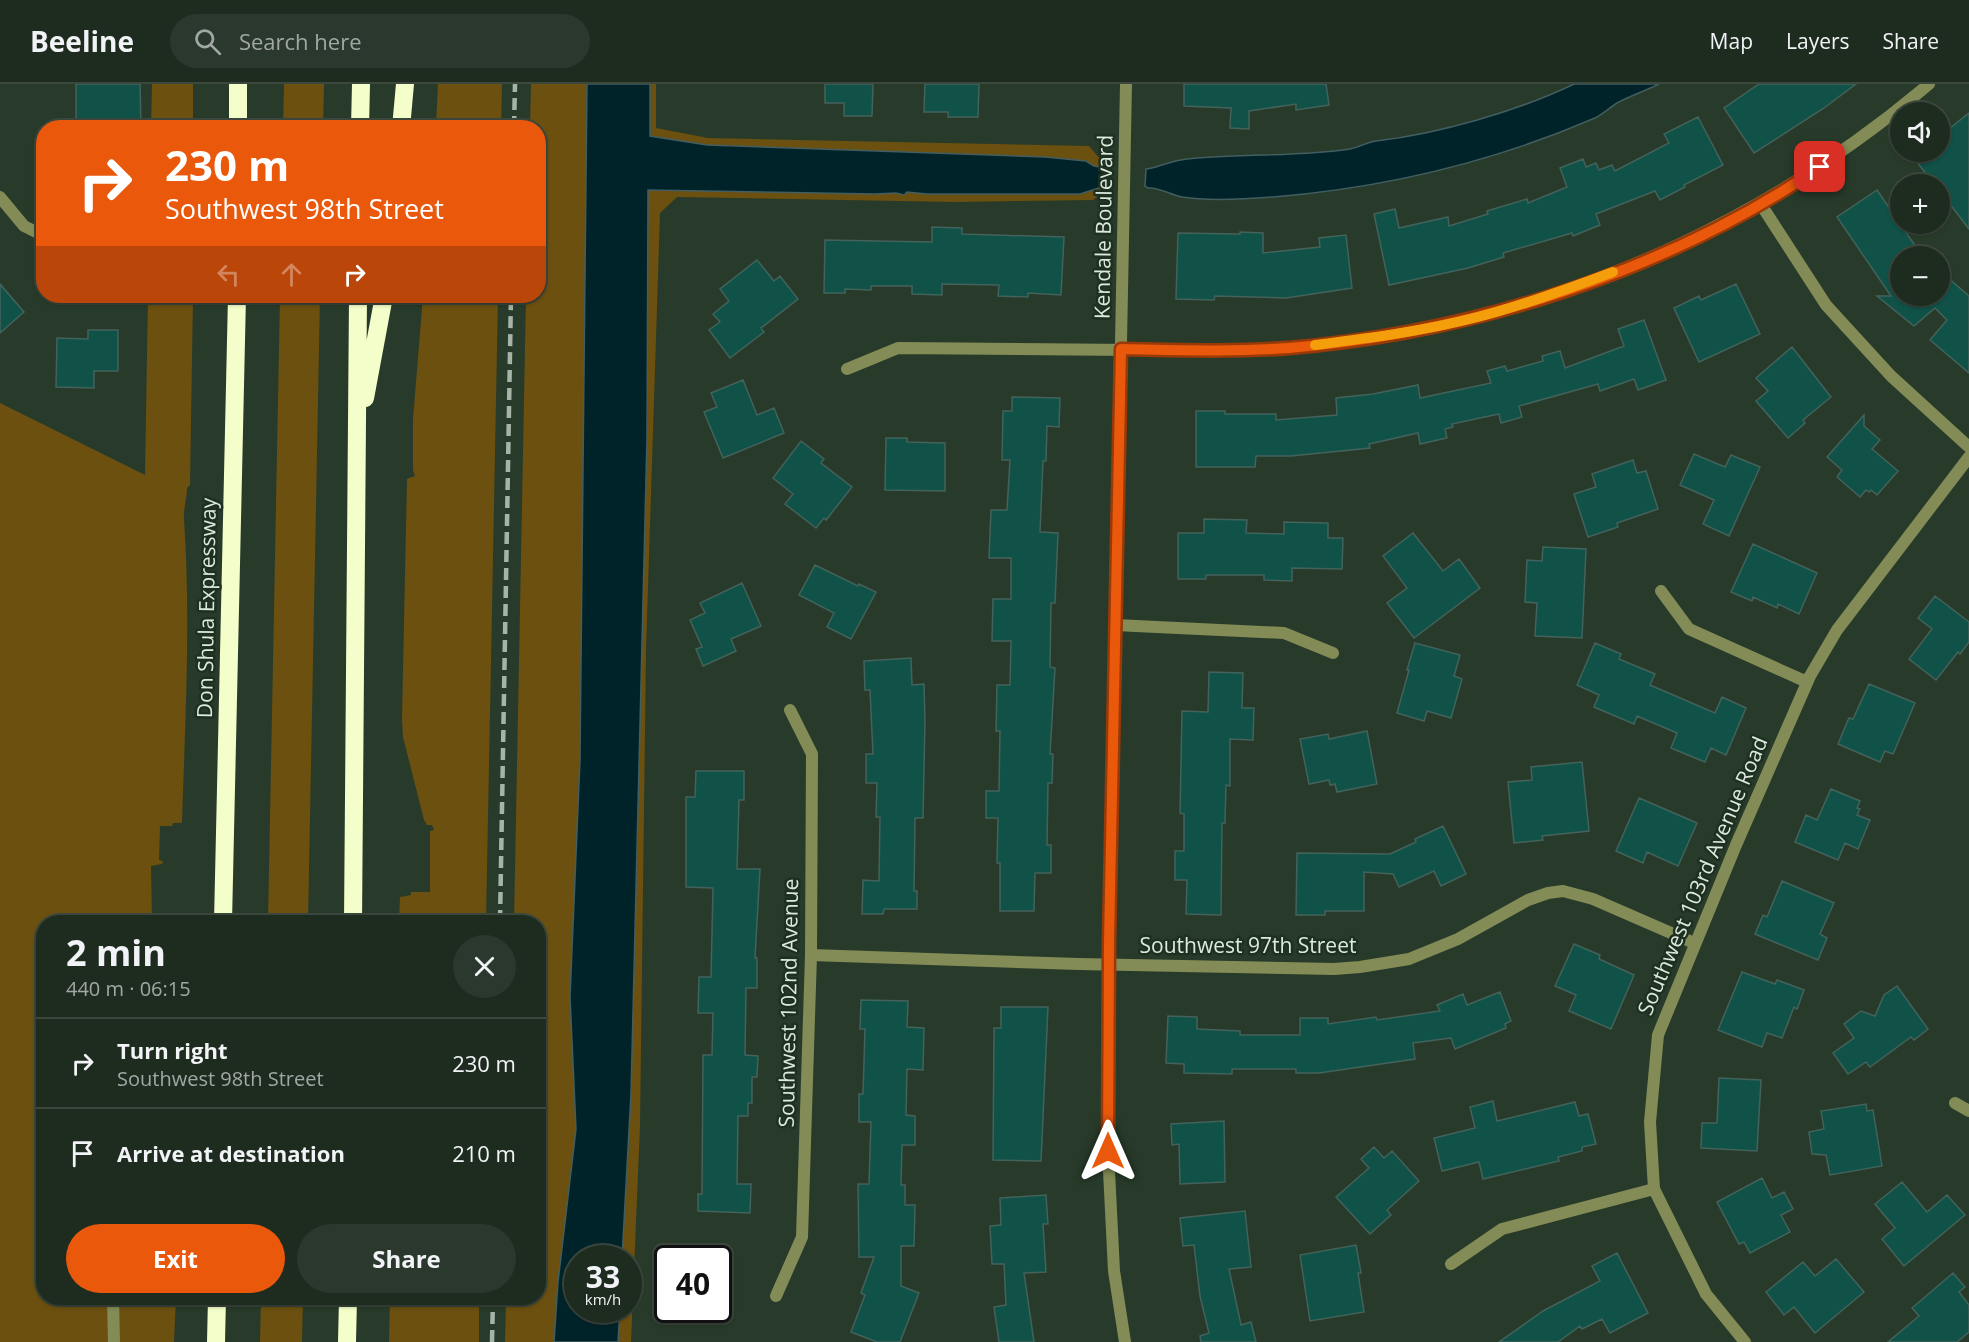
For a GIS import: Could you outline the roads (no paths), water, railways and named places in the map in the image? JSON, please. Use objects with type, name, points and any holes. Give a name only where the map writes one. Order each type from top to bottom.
[{"type":"highway","points":[[238,84],[238,120]]},
{"type":"highway","points":[[360,120],[361,84]]},
{"type":"highway","points":[[402,120],[405,84]]},
{"type":"highway","name":"Don Shula Expressway","points":[[223,915],[237,303]]},
{"type":"highway","points":[[353,915],[358,303]]},
{"type":"highway","points":[[356,447],[383,303]]},
{"type":"highway","points":[[216,1342],[217,1305]]},
{"type":"highway","points":[[347,1342],[348,1305]]},
{"type":"street","name":"Kendale Boulevard","points":[[1125,1342],[1114,1271],[1108,1151],[1109,964],[1126,84]]},
{"type":"street","points":[[847,369],[898,348],[1212,351],[1290,348],[1391,335],[1478,317],[1575,286],[1666,252],[1803,178],[1853,144],[1929,84]]},
{"type":"street","points":[[0,197],[24,226],[36,232]]},
{"type":"street","points":[[1760,203],[1826,305],[1891,376],[1969,447]]},
{"type":"street","name":"Southwest 103rd Avenue Road","points":[[1745,1342],[1706,1294],[1654,1189],[1650,1122],[1658,1035],[1694,943],[1807,682],[1837,630],[1969,457]]},
{"type":"street","points":[[1661,591],[1689,629],[1807,682]]},
{"type":"street","points":[[1115,625],[1284,633],[1333,654]]},
{"type":"street","name":"Southwest 102nd Avenue","points":[[776,1296],[802,1237],[811,955],[812,754],[790,710]]},
{"type":"street","name":"Southwest 97th Street","points":[[811,955],[1334,969],[1386,964],[1432,951],[1527,900],[1563,891],[1593,899],[1694,943]]},
{"type":"street","points":[[1955,1103],[1969,1111]]},
{"type":"street","points":[[1450,1264],[1502,1228],[1654,1189]]},
{"type":"street","points":[[113,1305],[114,1342]]},
{"type":"water","points":[[587,84],[650,84],[650,136],[707,145],[1045,157],[1086,161],[1094,166],[1105,168],[1102,187],[1080,194],[907,192],[904,195],[896,193],[648,190],[647,437],[631,1094],[623,1245],[564,1245],[564,1323],[619,1323],[618,1342],[554,1342],[558,1282],[576,1129],[570,997],[580,760]]},
{"type":"water","points":[[1574,84],[1659,84],[1617,103],[1595,118],[1556,134],[1477,160],[1396,180],[1314,193],[1227,199],[1182,197],[1145,186],[1146,169],[1177,161],[1193,158],[1316,153],[1350,149],[1477,120],[1528,103]]},
{"type":"railway","points":[[514,120],[515,84]]},
{"type":"railway","points":[[500,915],[511,303]]},
{"type":"railway","points":[[492,1342],[493,1305]]}]
